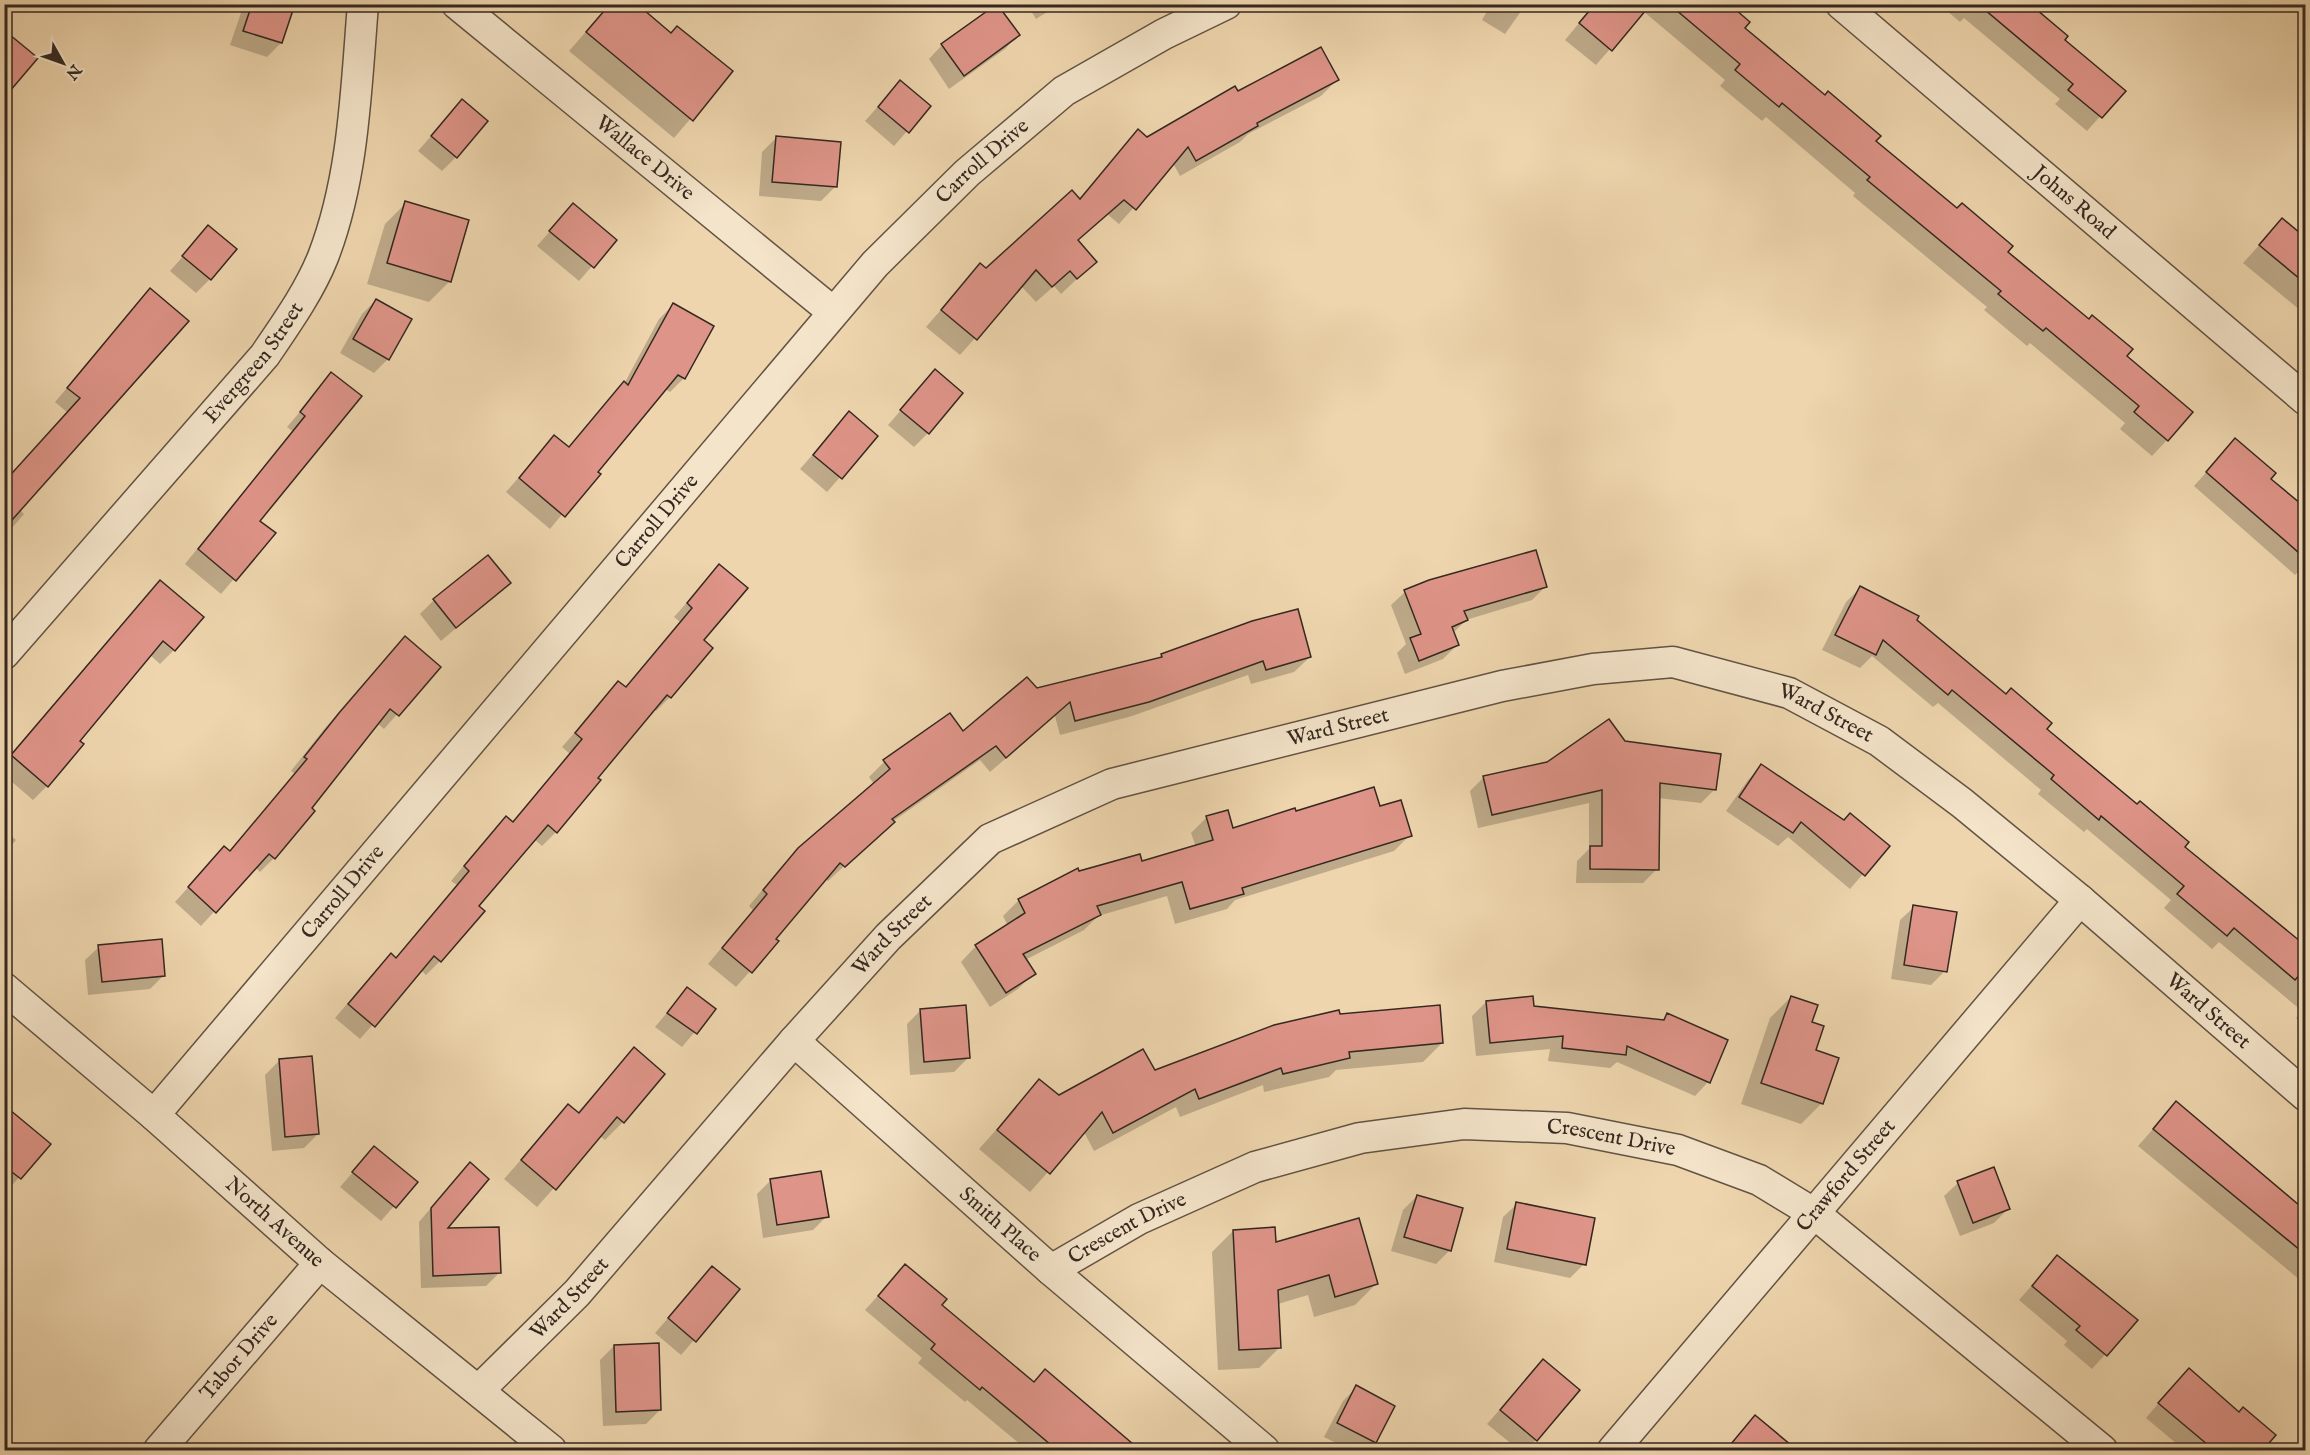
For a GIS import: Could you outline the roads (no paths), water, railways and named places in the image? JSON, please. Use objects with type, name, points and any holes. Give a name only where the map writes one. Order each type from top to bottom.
[{"type":"street","name":"Evergreen Street","points":[[4,654],[265,355],[296,308],[323,258],[343,192],[354,113],[363,4]]},
{"type":"street","name":"Wallace Drive","points":[[457,4],[833,312]]},
{"type":"street","name":"Carroll Drive","points":[[154,1115],[875,264],[967,173],[1064,91],[1164,34],[1226,4]]},
{"type":"street","name":"Johns Road","points":[[1841,4],[2306,400]]},
{"type":"street","name":"Ward Street","points":[[479,1390],[577,1293],[794,1041],[896,929],[990,839],[1054,808],[1123,781],[1502,686],[1593,669],[1673,662],[1789,693],[1879,741],[1962,803],[2080,900],[2306,1096]]},
{"type":"street","name":"Crawford Street","points":[[1613,1450],[2080,900]]},
{"type":"street","name":"North Avenue","points":[[4,988],[154,1115],[320,1263],[551,1450]]},
{"type":"street","name":"Smith Place","points":[[794,1041],[1051,1270],[1264,1450]]},
{"type":"street","name":"Crescent Drive","points":[[1051,1270],[1139,1219],[1255,1167],[1360,1138],[1464,1124],[1567,1128],[1678,1150],[1759,1180],[1815,1214],[2102,1450]]},
{"type":"street","name":"Tabor Drive","points":[[159,1450],[320,1263]]}]
